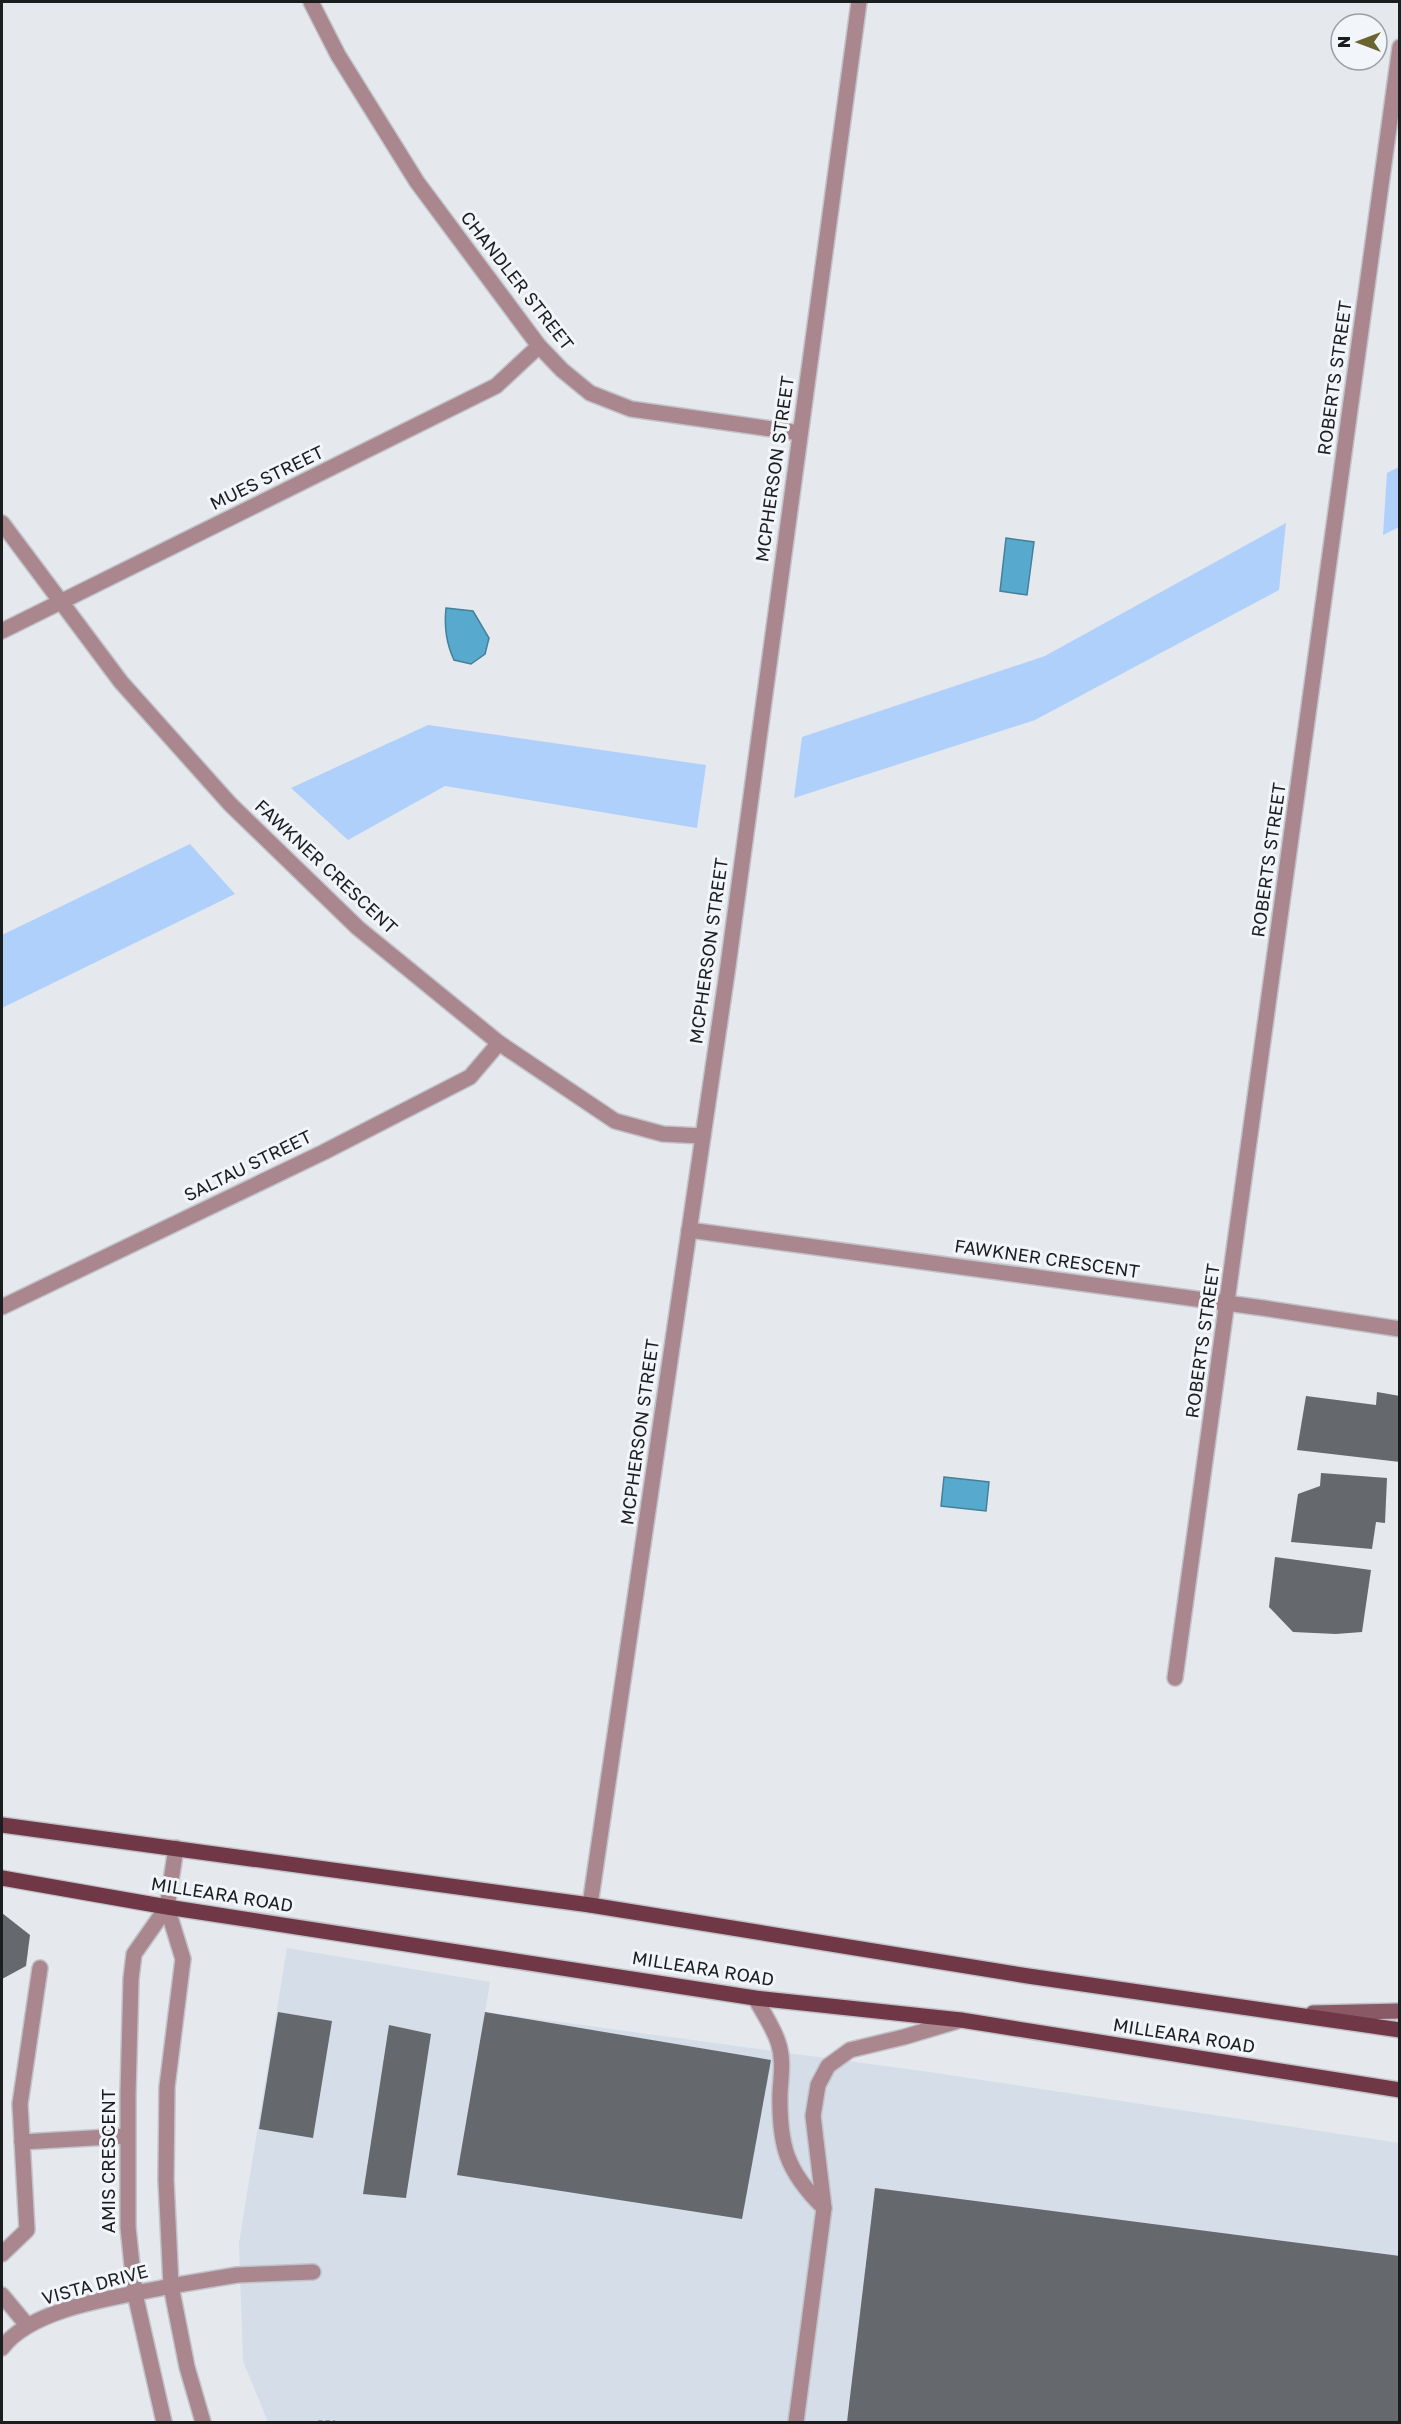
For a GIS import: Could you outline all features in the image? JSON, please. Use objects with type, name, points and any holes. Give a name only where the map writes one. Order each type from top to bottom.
[{"type":"main road","name":"MILLEARA ROAD","points":[[2,1826],[590,1905],[1028,1976],[1400,2030]]},
{"type":"main road","name":"MILLEARA ROAD","points":[[2,1878],[167,1907],[755,1998],[961,2020],[1400,2090]]},
{"type":"main road","points":[[1298,2014],[1400,2011]]},
{"type":"street","name":"CHANDLER STREET","points":[[311,2],[338,55],[417,182],[539,346],[562,370],[590,393],[630,409],[800,433]]},
{"type":"street","name":"MCPHERSON STREET","points":[[590,1905],[731,943],[859,2]]},
{"type":"street","name":"ROBERTS STREET","points":[[1175,1678],[1400,47]]},
{"type":"street","name":"MUES STREET","points":[[2,631],[496,386],[539,346]]},
{"type":"street","name":"FAWKNER CRESCENT","points":[[2,523],[121,682],[230,804],[358,928],[499,1044],[615,1121],[663,1134],[702,1136]]},
{"type":"street","name":"SALTAU STREET","points":[[2,1307],[313,1157],[470,1077],[499,1044]]},
{"type":"street","name":"FAWKNER CRESCENT","points":[[689,1230],[1400,1329]]},
{"type":"street","name":"AMIS CRESCENT","points":[[176,1848],[167,1907],[183,1959],[167,2087],[166,2180],[171,2286],[187,2367],[203,2422]]},
{"type":"street","name":"AMIS CRESCENT","points":[[164,2422],[135,2294],[128,2227],[127,2136],[131,1979],[134,1954],[167,1907]]},
{"type":"street","points":[[2,2254],[27,2230],[20,2104],[40,1968]]},
{"type":"street","points":[[755,1998],[779,2044],[782,2066],[780,2094],[783,2143],[790,2166],[806,2190],[824,2208]]},
{"type":"street","points":[[796,2422],[824,2208],[813,2116],[818,2085],[828,2066],[850,2050],[961,2020]]},
{"type":"street","points":[[22,2142],[127,2136]]},
{"type":"street","name":"VISTA DRIVE","points":[[2,2348],[27,2325],[53,2313],[171,2286],[237,2275],[313,2272]]},
{"type":"street","points":[[2,2295],[27,2325]]},
{"type":"path","points":[[318,2422],[335,2422]]},
{"type":"shaded area","points":[[1399,467],[1399,527],[1383,535],[1387,473]]},
{"type":"shaded area","points":[[1286,523],[1279,590],[1035,720],[794,798],[802,737],[1045,656]]},
{"type":"shaded area","points":[[1006,538],[1034,542],[1027,595],[1000,591]]},
{"type":"shaded area","points":[[446,608],[473,611],[489,638],[485,654],[471,664],[454,660],[446,635]]},
{"type":"shaded area","points":[[428,725],[706,765],[697,828],[445,786],[348,840],[291,788]]},
{"type":"shaded area","points":[[190,844],[235,894],[2,1008],[2,935]]},
{"type":"shaded area","points":[[944,1477],[989,1482],[986,1511],[941,1506]]},
{"type":"shaded area","points":[[287,1948],[490,1982],[485,2012],[922,2071],[1399,2143],[1399,2422],[268,2422],[243,2361],[239,2243]]},
{"type":"building","points":[[1377,1392],[1400,1396],[1400,1462],[1297,1450],[1306,1396],[1376,1405]]},
{"type":"building","points":[[1321,1473],[1387,1478],[1385,1523],[1376,1522],[1372,1549],[1291,1542],[1298,1494],[1320,1486]]},
{"type":"building","points":[[1275,1557],[1371,1570],[1362,1632],[1336,1634],[1293,1632],[1269,1607]]},
{"type":"building","points":[[2,1913],[30,1935],[26,1966],[2,1979]]},
{"type":"building","points":[[278,2012],[332,2021],[313,2138],[259,2129]]},
{"type":"building","points":[[485,2012],[771,2060],[742,2219],[457,2175]]},
{"type":"building","points":[[389,2025],[431,2034],[406,2198],[363,2194]]},
{"type":"building","points":[[875,2188],[1400,2256],[1400,2422],[847,2422]]}]
